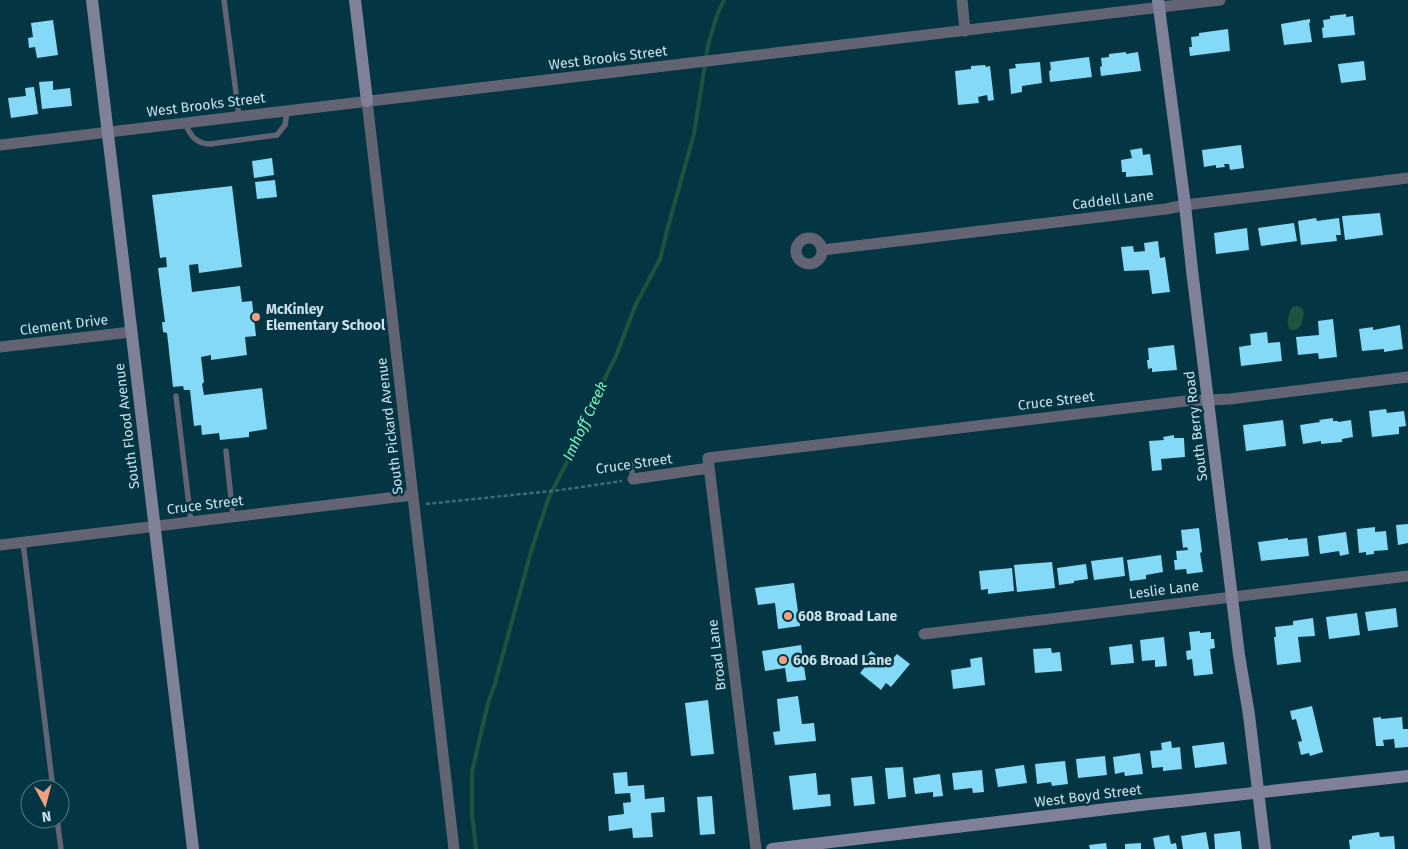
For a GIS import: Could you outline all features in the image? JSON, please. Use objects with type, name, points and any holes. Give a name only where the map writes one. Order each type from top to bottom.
[{"type":"street","name":"South Flood Avenue","points":[[92,0],[193,849]]},
{"type":"street","name":"South Pickard Avenue","points":[[355,0],[454,849]]},
{"type":"street","points":[[962,0],[965,31]]},
{"type":"street","name":"West Brooks Street","points":[[0,145],[965,31],[1159,4],[1220,0]]},
{"type":"street","name":"South Berry Road","points":[[1159,4],[1265,849]]},
{"type":"street","name":"Caddell Lane","points":[[822,250],[1408,178]]},
{"type":"street","name":"Clement Drive","points":[[0,347],[131,332]]},
{"type":"street","name":"Cruce Street","points":[[633,479],[709,463],[1186,401],[1230,399],[1408,377]]},
{"type":"street","name":"Broad Lane","points":[[709,463],[756,849]]},
{"type":"street","name":"Cruce Street","points":[[0,545],[233,517],[413,500]]},
{"type":"street","name":"Leslie Lane","points":[[924,634],[1408,576]]},
{"type":"street","name":"West Boyd Street","points":[[772,849],[1149,804],[1408,776]]},
{"type":"lane","points":[[224,0],[238,116]]},
{"type":"lane","points":[[185,123],[195,140],[203,144],[210,144],[277,135],[285,125],[287,111]]},
{"type":"lane","points":[[176,396],[191,522]]},
{"type":"lane","points":[[226,451],[233,517]]},
{"type":"lane","points":[[631,464],[633,479]]},
{"type":"lane","points":[[23,542],[52,779]]},
{"type":"lane","points":[[58,829],[60,849]]},
{"type":"path","name":"Cruce Street","points":[[413,500],[535,493],[633,479]]},
{"type":"shaded area","points":[[1293,306],[1303,309],[1302,323],[1296,330],[1290,329],[1288,325],[1288,318]]},
{"type":"building","points":[[1346,14],[1346,17],[1353,16],[1355,35],[1323,38],[1323,20],[1330,19],[1330,16]]},
{"type":"building","points":[[1310,19],[1312,42],[1284,45],[1281,24]]},
{"type":"building","points":[[53,20],[58,55],[37,58],[35,47],[29,48],[28,38],[33,37],[31,23]]},
{"type":"building","points":[[1228,29],[1230,51],[1190,56],[1189,47],[1192,47],[1191,37],[1199,36],[1199,33]]},
{"type":"building","points":[[1126,52],[1126,54],[1138,52],[1141,71],[1101,76],[1101,58],[1109,57],[1109,54]]},
{"type":"building","points":[[1089,57],[1092,77],[1050,82],[1050,62]]},
{"type":"building","points":[[1364,61],[1366,80],[1341,83],[1338,64]]},
{"type":"building","points":[[1040,62],[1042,83],[1022,86],[1022,92],[1011,94],[1009,69],[1016,68],[1015,64]]},
{"type":"building","points":[[985,65],[986,67],[990,66],[994,100],[988,101],[987,95],[978,97],[979,103],[958,105],[955,71],[971,69],[971,66]]},
{"type":"building","points":[[53,81],[53,90],[70,88],[72,106],[42,109],[39,82]]},
{"type":"building","points":[[34,87],[38,114],[11,118],[8,98],[26,96],[25,88]]},
{"type":"building","points":[[1241,145],[1244,168],[1230,170],[1229,164],[1224,164],[1225,167],[1216,168],[1216,165],[1204,167],[1202,150]]},
{"type":"building","points":[[1142,148],[1143,155],[1150,154],[1153,175],[1126,177],[1126,172],[1122,172],[1121,160],[1132,158],[1130,150]]},
{"type":"building","points":[[272,158],[274,175],[254,178],[252,161]]},
{"type":"building","points":[[275,180],[277,197],[257,199],[255,182]]},
{"type":"building","points":[[232,186],[242,267],[199,273],[198,264],[189,265],[192,292],[240,286],[242,302],[252,301],[256,336],[245,337],[247,355],[211,360],[211,355],[201,357],[204,382],[202,384],[204,395],[262,388],[267,429],[249,432],[249,437],[220,440],[219,433],[202,435],[201,425],[194,426],[190,390],[184,390],[183,386],[173,387],[167,333],[163,332],[162,322],[165,322],[158,268],[167,267],[166,257],[160,258],[152,195]]},
{"type":"building","points":[[1380,213],[1383,235],[1345,240],[1342,216]]},
{"type":"building","points":[[1316,218],[1317,221],[1339,218],[1341,235],[1336,235],[1337,241],[1301,245],[1298,221]]},
{"type":"building","points":[[1294,223],[1297,241],[1261,246],[1258,228]]},
{"type":"building","points":[[1247,228],[1249,250],[1216,254],[1214,233]]},
{"type":"building","points":[[1158,241],[1160,258],[1165,257],[1170,292],[1152,294],[1149,270],[1124,271],[1121,247],[1133,246],[1134,252],[1145,251],[1144,243]]},
{"type":"building","points":[[1333,319],[1337,357],[1319,359],[1318,353],[1298,355],[1296,337],[1319,335],[1318,321]]},
{"type":"building","points":[[1400,325],[1403,349],[1384,352],[1384,349],[1362,351],[1359,329],[1373,327],[1373,330]]},
{"type":"building","points":[[1267,332],[1268,343],[1280,342],[1282,361],[1241,366],[1239,347],[1251,345],[1250,334]]},
{"type":"building","points":[[1174,345],[1177,370],[1152,372],[1152,368],[1148,369],[1148,348]]},
{"type":"building","points":[[1386,409],[1387,413],[1404,411],[1406,426],[1399,427],[1399,434],[1372,437],[1369,411]]},
{"type":"building","points":[[1333,418],[1333,421],[1338,422],[1351,420],[1353,437],[1342,439],[1342,442],[1321,444],[1321,441],[1303,444],[1300,425]]},
{"type":"building","points":[[1283,420],[1286,446],[1246,451],[1243,425]]},
{"type":"building","points":[[1174,435],[1174,438],[1184,438],[1185,457],[1161,459],[1162,470],[1152,471],[1149,441],[1164,440],[1163,437]]},
{"type":"building","points":[[1408,524],[1408,543],[1398,545],[1396,525]]},
{"type":"building","points":[[1375,527],[1375,532],[1386,531],[1388,550],[1374,551],[1374,554],[1366,555],[1366,552],[1359,553],[1357,529]]},
{"type":"building","points":[[1199,528],[1203,572],[1187,574],[1186,569],[1175,570],[1174,560],[1177,560],[1176,551],[1188,550],[1187,547],[1183,548],[1181,530]]},
{"type":"building","points":[[1346,532],[1349,554],[1340,556],[1339,551],[1320,554],[1318,536]]},
{"type":"building","points":[[1288,538],[1288,540],[1307,538],[1309,556],[1261,561],[1258,542]]},
{"type":"building","points":[[1161,555],[1163,572],[1146,575],[1146,579],[1130,581],[1127,560]]},
{"type":"building","points":[[1123,557],[1125,576],[1094,580],[1091,561]]},
{"type":"building","points":[[1052,562],[1055,588],[1017,592],[1014,565]]},
{"type":"building","points":[[1086,564],[1088,579],[1059,585],[1057,568]]},
{"type":"building","points":[[1012,568],[1014,591],[988,594],[988,589],[981,590],[979,571]]},
{"type":"building","name":"608 Broad Lane","points":[[794,583],[800,626],[778,629],[775,603],[758,605],[755,588]]},
{"type":"building","points":[[1396,608],[1398,627],[1368,631],[1365,612]]},
{"type":"building","points":[[1357,613],[1360,635],[1329,639],[1326,617]]},
{"type":"building","points":[[1313,618],[1315,636],[1298,637],[1301,662],[1277,665],[1274,637],[1276,637],[1275,627],[1293,625],[1293,621]]},
{"type":"building","points":[[1200,631],[1200,633],[1211,632],[1211,639],[1214,639],[1215,648],[1210,649],[1213,674],[1194,676],[1192,659],[1187,660],[1186,651],[1191,650],[1189,632]]},
{"type":"building","points":[[1164,637],[1167,666],[1155,667],[1155,660],[1142,661],[1140,640]]},
{"type":"building","points":[[1132,644],[1134,663],[1111,665],[1109,647]]},
{"type":"building","name":"606 Broad Lane","points":[[801,645],[806,680],[787,682],[785,668],[765,671],[762,651]]},
{"type":"building","points":[[1051,648],[1052,653],[1060,652],[1062,671],[1035,673],[1033,649]]},
{"type":"building","points":[[871,651],[888,664],[897,654],[910,664],[891,687],[886,683],[881,690],[860,673],[869,662],[865,658]]},
{"type":"building","points":[[982,657],[985,685],[953,689],[951,670],[971,667],[970,659]]},
{"type":"building","points":[[798,696],[802,724],[814,723],[816,741],[775,745],[773,732],[780,731],[777,699]]},
{"type":"building","points":[[708,700],[714,754],[691,756],[685,703]]},
{"type":"building","points":[[1312,706],[1323,752],[1310,756],[1309,753],[1301,755],[1298,742],[1302,741],[1296,719],[1292,720],[1290,711]]},
{"type":"building","points":[[1381,717],[1381,719],[1402,717],[1403,729],[1408,729],[1408,747],[1395,748],[1394,739],[1383,740],[1384,746],[1376,746],[1373,718]]},
{"type":"building","points":[[1171,741],[1172,748],[1180,747],[1182,769],[1163,771],[1163,767],[1152,768],[1150,751],[1162,750],[1161,743]]},
{"type":"building","points":[[1224,742],[1227,764],[1195,768],[1192,746]]},
{"type":"building","points":[[1140,753],[1143,774],[1125,776],[1124,772],[1115,774],[1113,757]]},
{"type":"building","points":[[1105,756],[1107,775],[1078,778],[1076,759]]},
{"type":"building","points":[[1065,761],[1068,784],[1052,786],[1051,782],[1037,784],[1035,764]]},
{"type":"building","points":[[1024,765],[1027,783],[998,787],[995,769]]},
{"type":"building","points":[[903,767],[906,797],[888,799],[885,768]]},
{"type":"building","points":[[982,770],[984,792],[973,793],[972,788],[954,790],[952,773]]},
{"type":"building","points":[[627,772],[628,786],[644,785],[645,799],[664,797],[665,812],[651,813],[653,837],[633,838],[632,828],[609,831],[608,816],[624,814],[623,803],[631,802],[630,793],[615,794],[613,773]]},
{"type":"building","points":[[816,773],[818,795],[830,794],[831,806],[793,810],[789,776]]},
{"type":"building","points":[[940,774],[943,796],[933,797],[933,792],[915,794],[913,778]]},
{"type":"building","points":[[872,776],[875,804],[854,806],[851,778]]},
{"type":"building","points":[[712,796],[715,834],[700,835],[697,797]]},
{"type":"building","points":[[1240,831],[1242,849],[1215,849],[1214,834]]},
{"type":"building","points":[[1206,832],[1209,849],[1183,849],[1181,836]]},
{"type":"building","points":[[1379,832],[1380,837],[1394,836],[1395,849],[1350,849],[1349,840],[1352,839],[1352,836]]},
{"type":"building","points":[[1169,835],[1171,844],[1176,843],[1177,849],[1155,849],[1153,838]]},
{"type":"building","points":[[1106,843],[1107,849],[1090,849],[1089,845]]},
{"type":"building","points":[[1141,843],[1141,849],[1125,849],[1125,844]]},
{"type":"waterway","name":"Imhoff Creek","points":[[476,849],[472,814],[472,772],[488,703],[532,548],[549,497],[616,356],[636,304],[660,259],[694,134],[708,45],[717,15],[724,0]]},
{"type":"place","name":"McKinley Elementary School","points":[[256,317]]},
{"type":"place","name":"608 Broad Lane","points":[[788,616]]},
{"type":"place","name":"606 Broad Lane","points":[[783,660]]}]
